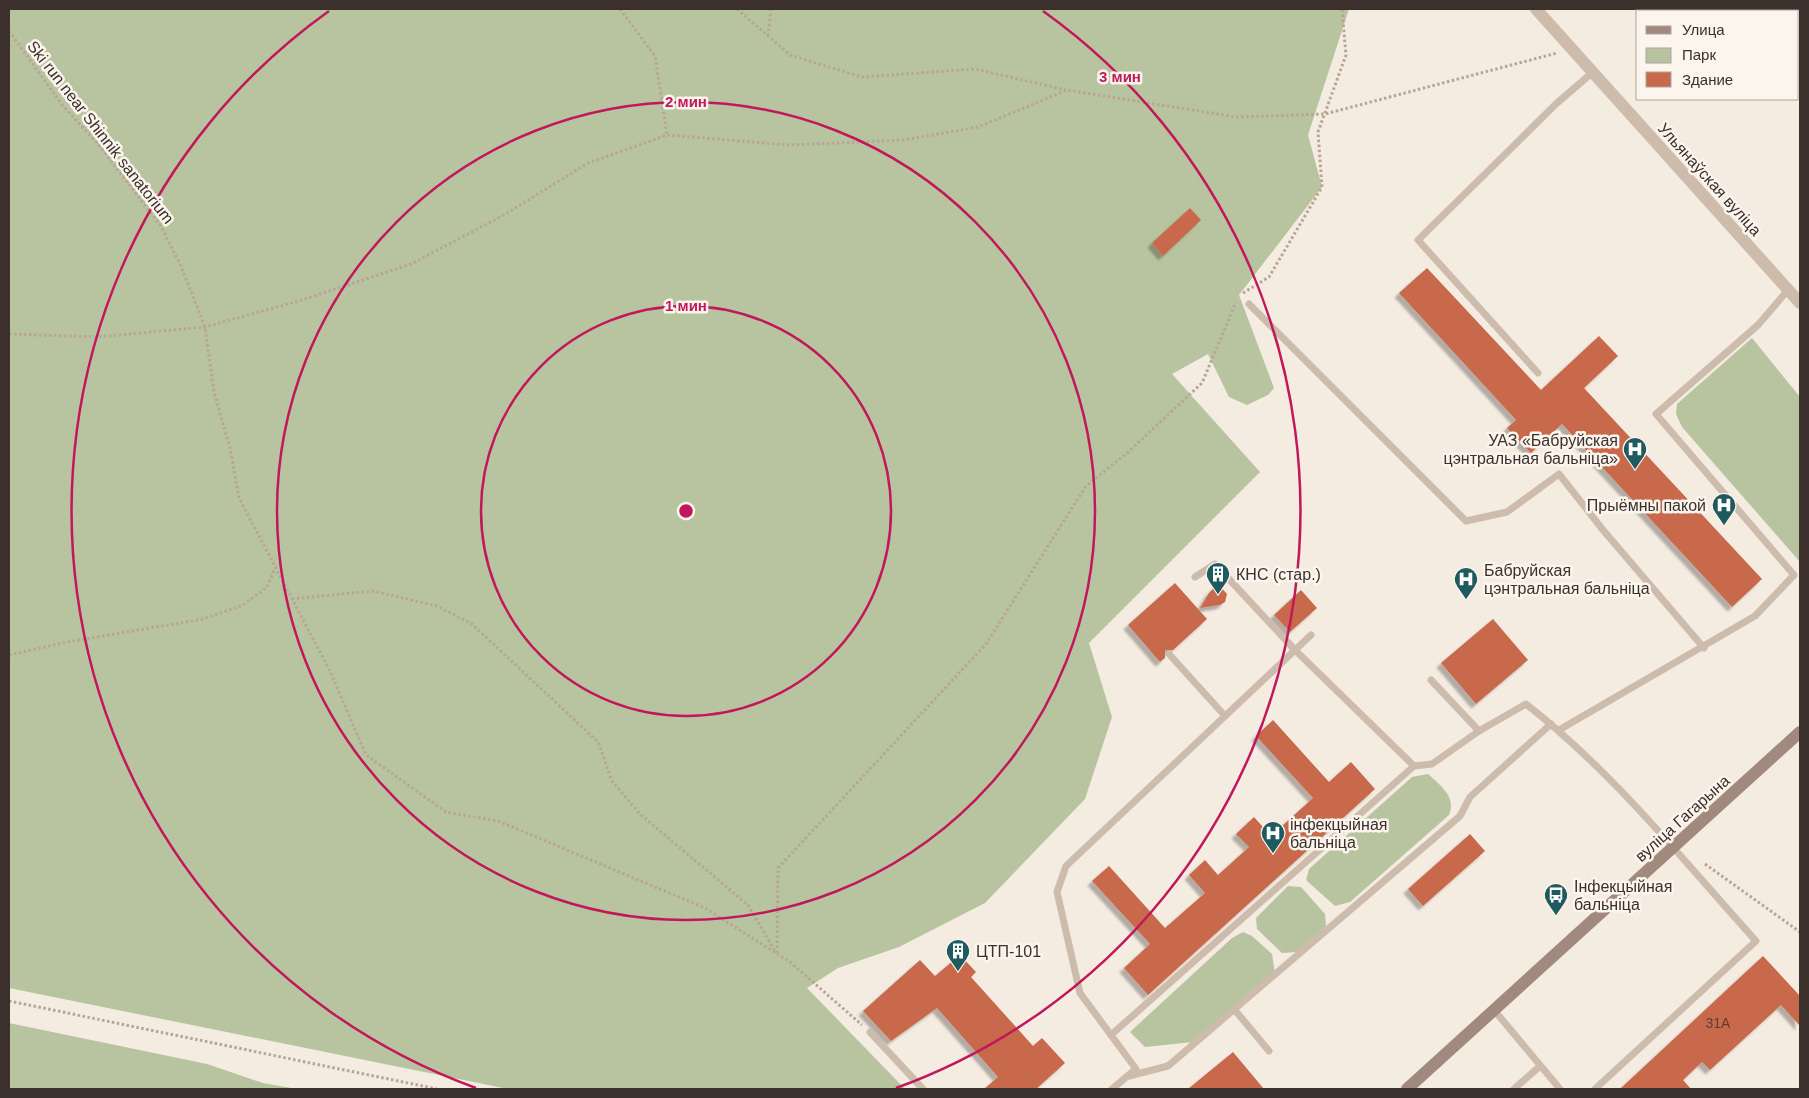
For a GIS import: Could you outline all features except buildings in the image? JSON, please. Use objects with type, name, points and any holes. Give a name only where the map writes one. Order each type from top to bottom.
[{"type":"main road","name":"вуліца Гагарына","points":[[1407,1089],[1800,732]]},
{"type":"street","name":"Ульянаўская вуліца","points":[[1536,9],[1800,303]]},
{"type":"lane","points":[[1538,373],[1418,240],[1557,103],[1592,72]]},
{"type":"lane","points":[[1559,730],[1704,648],[1755,616],[1794,575],[1656,414],[1758,325],[1788,290]]},
{"type":"lane","points":[[1250,304],[1466,521],[1507,512],[1559,474],[1603,530],[1704,648]]},
{"type":"lane","points":[[1195,577],[1214,564],[1295,650],[1414,766]]},
{"type":"lane","points":[[1112,1089],[1136,1069],[1080,993],[1057,892],[1066,866],[1311,635]]},
{"type":"lane","points":[[1169,654],[1224,716]]},
{"type":"lane","points":[[1431,680],[1479,731]]},
{"type":"lane","points":[[1111,1035],[1414,766],[1432,764],[1479,731],[1526,704],[1559,730],[1630,799],[1756,941],[1595,1089]]},
{"type":"lane","points":[[1129,1076],[1168,1066],[1460,816],[1470,797],[1551,724]]},
{"type":"lane","points":[[1234,1009],[1269,1051]]},
{"type":"lane","points":[[1494,1010],[1539,1067],[1560,1089]]},
{"type":"lane","points":[[870,1032],[923,1089]]},
{"type":"lane","points":[[1514,1089],[1539,1067]]},
{"type":"path","points":[[620,9],[656,56],[667,135]]},
{"type":"path","points":[[737,9],[790,55],[862,77],[975,69],[1066,90],[1236,117],[1325,114],[1572,49]]},
{"type":"path","points":[[768,36],[771,9]]},
{"type":"path","points":[[777,953],[778,868],[986,644],[1086,486],[1126,454],[1202,383],[1239,295],[1269,277],[1322,188],[1318,132],[1346,54],[1342,9]]},
{"type":"path","name":"Ski run near Shinnik sanatorium","points":[[9,31],[58,99],[98,144],[160,225],[181,266],[205,327],[214,392],[230,448],[239,498],[330,671],[366,755],[446,812],[498,821],[705,908],[790,962],[870,1032]]},
{"type":"path","points":[[9,334],[97,337],[205,327],[302,300],[411,264],[504,215],[588,163],[667,135],[790,145],[904,140],[978,127],[1066,90]]},
{"type":"path","points":[[9,655],[67,642],[203,619],[243,605],[267,587],[275,568]]},
{"type":"path","points":[[292,599],[373,591],[437,606],[472,624],[598,742],[612,781],[642,815],[748,905],[777,953]]},
{"type":"path","points":[[1704,863],[1800,932]]},
{"type":"path","points":[[9,1001],[437,1089]]},
{"type":"green space","points":[[9,9],[1349,9],[1308,135],[1322,187],[1239,295],[1274,388],[1268,395],[1247,405],[1229,397],[1208,354],[1172,374],[1260,472],[1089,643],[1112,717],[1085,799],[985,903],[899,947],[838,968],[807,988],[905,1089],[508,1089],[9,988]]},
{"type":"green space","points":[[1752,338],[1800,397],[1800,562],[1682,427],[1676,414],[1677,404]]},
{"type":"green space","points":[[1428,774],[1442,787],[1449,797],[1451,809],[1449,815],[1350,902],[1335,906],[1306,880],[1309,869],[1412,777]]},
{"type":"green space","points":[[1288,886],[1301,887],[1325,914],[1326,926],[1298,952],[1282,953],[1257,929],[1256,918]]},
{"type":"green space","points":[[1243,932],[1252,936],[1272,954],[1275,974],[1193,1042],[1145,1047],[1130,1032],[1232,938]]},
{"type":"green space","points":[[9,1023],[207,1064],[263,1083],[297,1089],[9,1089]]},
{"type":"place","name":"УАЗ «Бабруйская цэнтральная бальніца»","points":[[1635,470]]},
{"type":"place","name":"Прыёмны пакой","points":[[1724,526]]},
{"type":"place","name":"КНС (стар.)","points":[[1218,595]]},
{"type":"place","name":"Бабруйская цэнтральная бальніца","points":[[1466,600]]},
{"type":"place","name":"інфекцыйная бальніца","points":[[1273,854]]},
{"type":"place","name":"Інфекцыйная бальніца","points":[[1556,916]]},
{"type":"place","name":"ЦТП-101","points":[[958,972]]}]
